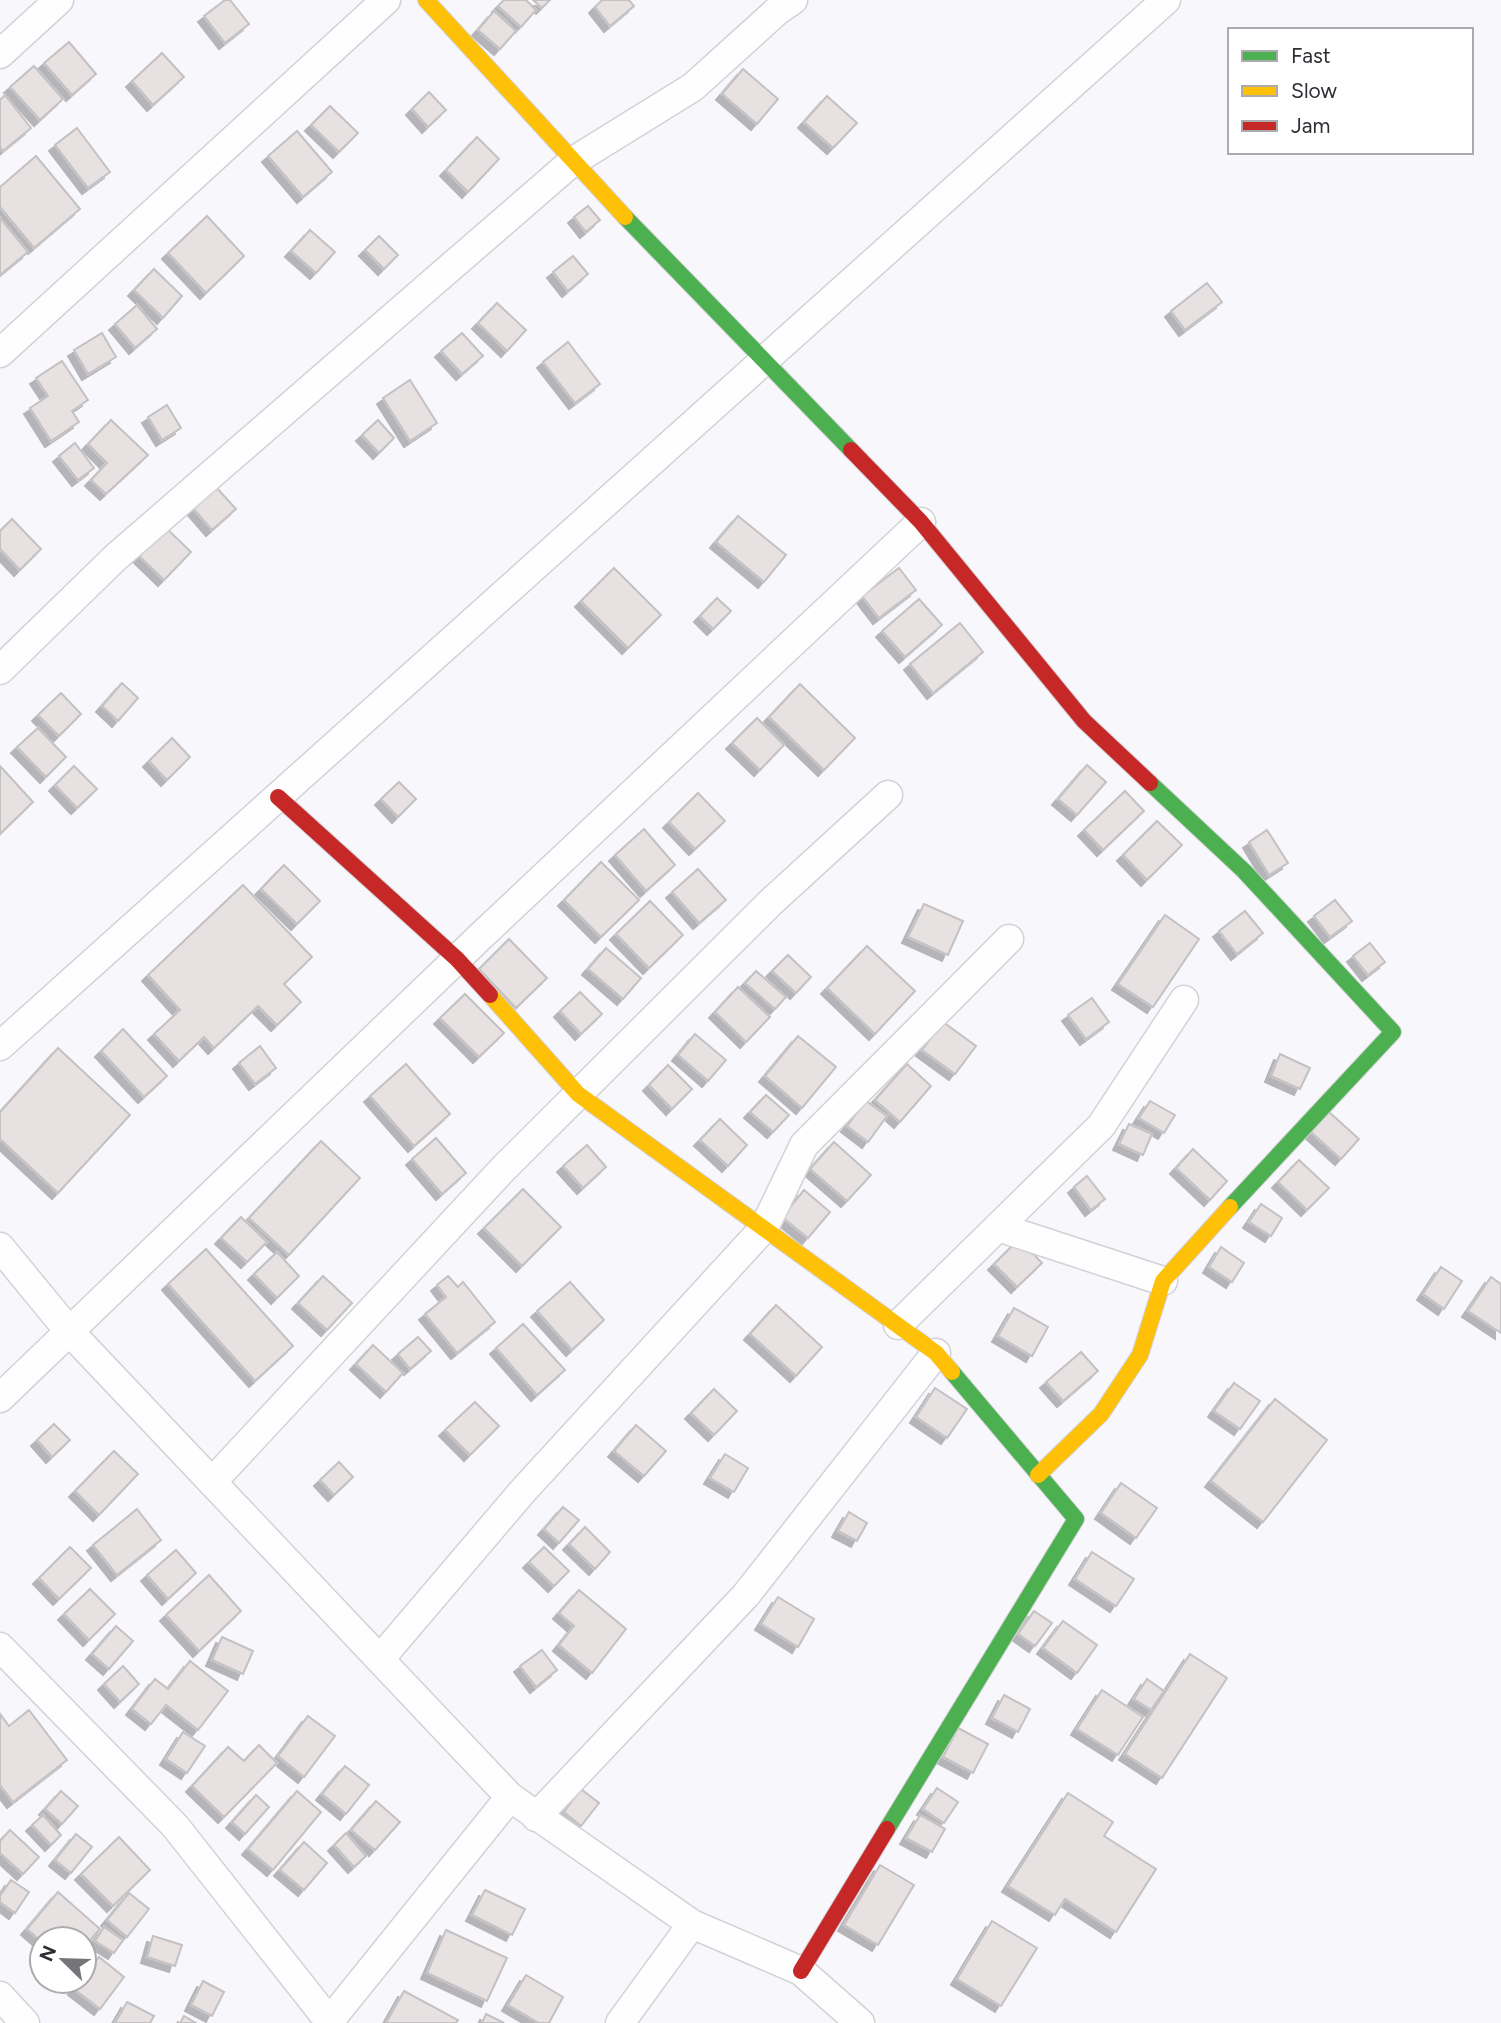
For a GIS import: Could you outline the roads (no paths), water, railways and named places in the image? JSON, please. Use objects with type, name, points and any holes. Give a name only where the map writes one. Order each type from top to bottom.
[{"type":"street","points":[[0,54],[60,0]]},
{"type":"street","points":[[0,353],[386,0]]},
{"type":"street","points":[[426,0],[572,162],[920,522],[1084,721],[1244,871],[1393,1031],[1163,1281],[1140,1355],[1101,1414],[1038,1475]]},
{"type":"street","points":[[0,670],[116,557],[572,162],[693,86],[776,11],[793,0]]},
{"type":"street","points":[[0,1046],[762,359],[1166,0]]},
{"type":"street","points":[[0,1398],[457,959],[920,522]]},
{"type":"street","points":[[212,1482],[494,1179],[770,902],[888,796]]},
{"type":"street","points":[[278,797],[457,959],[578,1094],[936,1353],[1076,1519],[801,1971]]},
{"type":"street","points":[[380,1659],[522,1492],[764,1228],[804,1145],[1009,939]]},
{"type":"street","points":[[898,1325],[1101,1126],[1184,1000]]},
{"type":"street","points":[[998,1227],[1163,1281]]},
{"type":"street","points":[[0,1247],[69,1331],[510,1797],[692,1924],[801,1971],[860,2023]]},
{"type":"street","points":[[536,1817],[746,1595],[936,1353]]},
{"type":"street","points":[[0,1647],[175,1826],[328,2022],[510,1797]]},
{"type":"street","points":[[620,2023],[692,1924]]},
{"type":"street","points":[[0,1996],[25,2023]]}]
